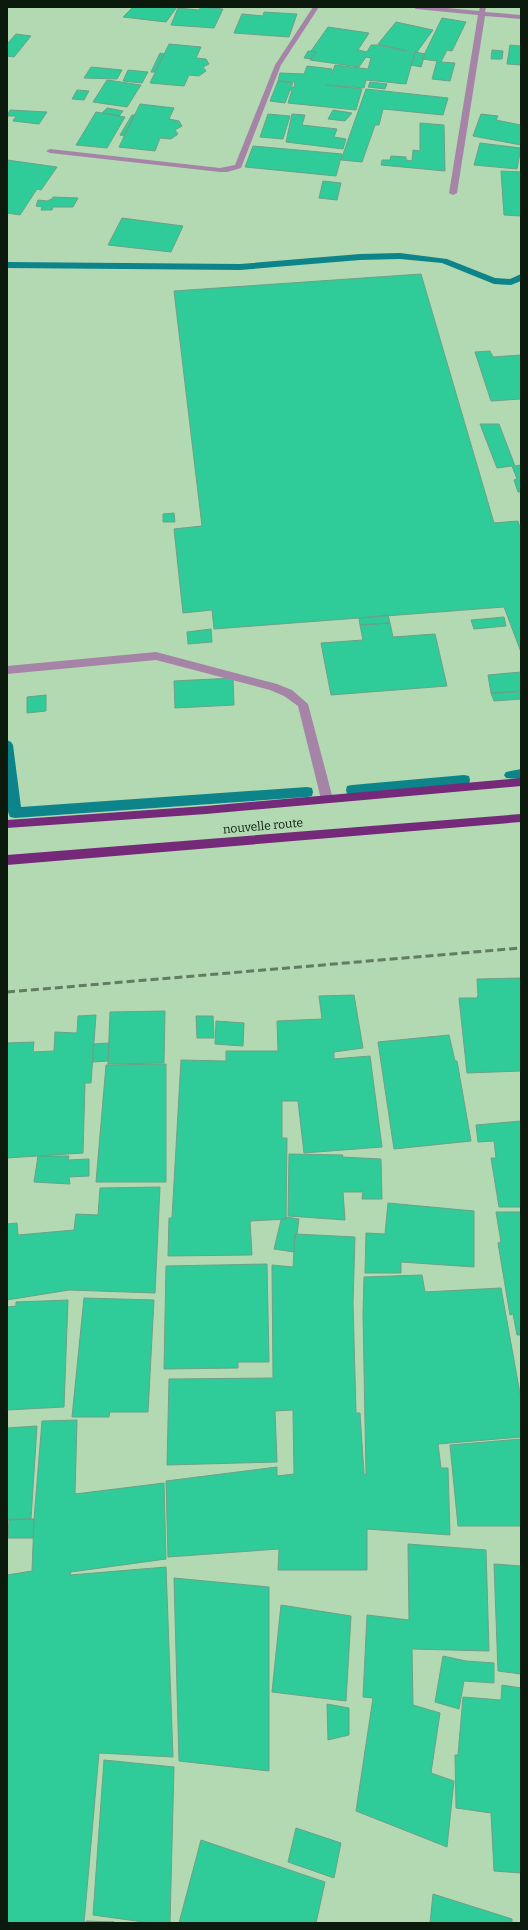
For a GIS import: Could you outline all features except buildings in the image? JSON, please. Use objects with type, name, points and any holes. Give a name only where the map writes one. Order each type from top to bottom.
[{"type":"highway","name":"nouvelle route","points":[[7,824],[521,782]]},
{"type":"highway","name":"nouvelle route","points":[[7,860],[521,818]]},
{"type":"street","points":[[50,151],[220,170],[233,169],[238,166],[278,65],[316,7]]},
{"type":"street","points":[[416,7],[482,10],[521,17]]},
{"type":"street","points":[[454,193],[482,10]]},
{"type":"street","points":[[7,670],[156,656],[288,693],[303,704],[327,799]]},
{"type":"waterway","points":[[7,265],[240,267],[360,257],[400,256],[444,261],[494,281],[511,282],[521,277]]},
{"type":"waterway","points":[[7,745],[15,813],[307,792]]},
{"type":"waterway","points":[[510,775],[521,774]]},
{"type":"waterway","points":[[352,790],[464,780]]},
{"type":"railway","points":[[7,992],[521,948]]}]
